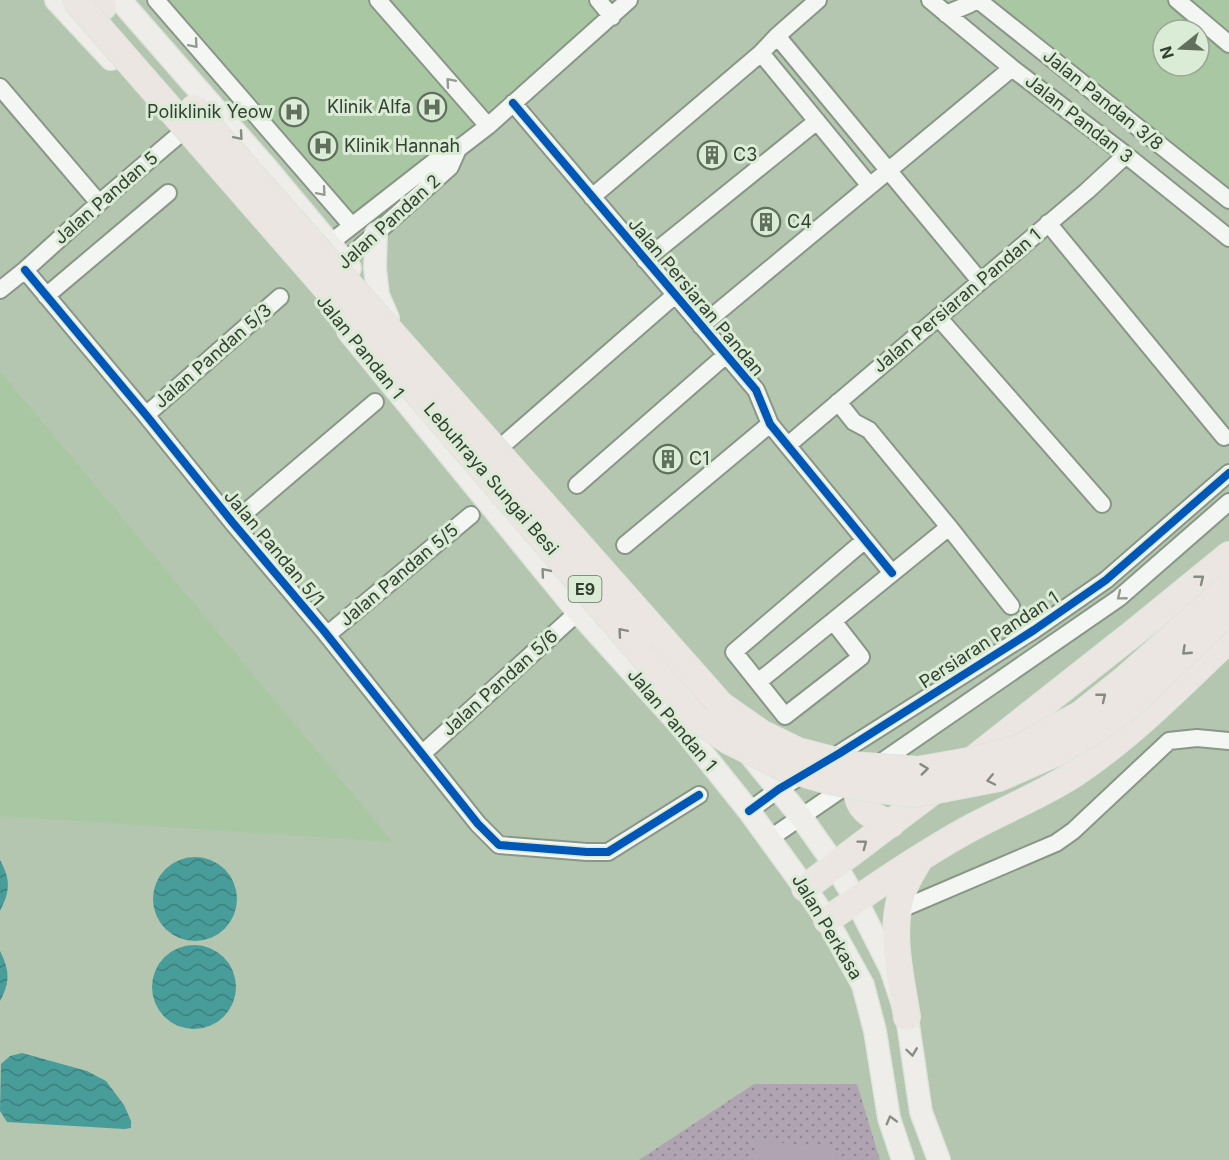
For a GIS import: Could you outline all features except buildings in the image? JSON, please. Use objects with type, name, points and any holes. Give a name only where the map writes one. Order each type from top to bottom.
[{"type":"highway","name":"Lebuhraya Sungai Besi","points":[[75,0],[389,360],[696,718],[729,741],[784,768],[864,788],[916,794],[999,778],[1058,752],[1094,731],[1131,705],[1229,611]]},
{"type":"highway","name":"Lebuhraya Sungai Besi","points":[[97,0],[721,705],[761,733],[798,751],[852,765],[918,770],[969,762],[1018,748],[1081,714],[1125,679],[1229,586]]},
{"type":"highway","points":[[806,888],[1136,632],[1229,555]]},
{"type":"highway","points":[[827,920],[920,857],[1074,774],[1139,722],[1229,639]]},
{"type":"highway","points":[[1022,721],[1016,738],[1017,760],[1031,775],[1043,779],[1074,774]]},
{"type":"highway","points":[[859,777],[858,798],[865,810],[891,824]]},
{"type":"highway","points":[[907,1017],[896,942],[902,892],[920,857]]},
{"type":"main road","name":"Jalan Pandan 1","points":[[56,0],[179,134],[297,269],[578,612],[681,726],[749,811]]},
{"type":"main road","name":"Jalan Pandan 1","points":[[120,0],[298,204],[496,451],[721,724],[747,751],[801,817]]},
{"type":"main road","points":[[376,234],[375,268],[378,295],[388,318]]},
{"type":"main road","points":[[721,724],[783,757],[804,760],[840,753]]},
{"type":"main road","name":"Jalan Perkasa","points":[[749,811],[827,920],[863,985],[875,1031],[889,1118],[903,1160]]},
{"type":"main road","name":"Jalan Perkasa","points":[[801,817],[856,900],[891,969],[907,1017],[921,1112],[939,1160]]},
{"type":"street","points":[[156,0],[352,226]]},
{"type":"street","points":[[378,0],[488,126]]},
{"type":"street","points":[[598,0],[612,16]]},
{"type":"street","name":"Jalan Pandan 2","points":[[297,269],[444,154],[458,149],[488,126],[629,0]]},
{"type":"street","points":[[592,196],[761,53],[818,0]]},
{"type":"street","name":"Jalan Pandan 3","points":[[930,0],[949,7],[1012,68],[1126,155],[1229,238]]},
{"type":"street","points":[[949,7],[970,4],[976,0]]},
{"type":"street","name":"Jalan Pandan 3/8","points":[[976,0],[1229,200]]},
{"type":"street","points":[[1177,0],[1229,44]]},
{"type":"street","points":[[777,36],[980,281]]},
{"type":"street","points":[[761,53],[870,186]]},
{"type":"street","points":[[701,326],[1012,68]]},
{"type":"street","points":[[0,87],[99,203]]},
{"type":"street","name":"Jalan Persiaran Pandan","points":[[513,103],[756,390],[770,424],[892,573]]},
{"type":"street","name":"Jalan Pandan 5","points":[[0,290],[213,106]]},
{"type":"street","points":[[645,260],[817,121]]},
{"type":"street","name":"Jalan Pandan 2","points":[[314,289],[450,167],[458,149]]},
{"type":"street","name":"Jalan Persiaran Pandan 1","points":[[788,445],[1126,155]]},
{"type":"street","points":[[46,296],[168,192]]},
{"type":"street","points":[[1048,224],[1224,437]]},
{"type":"street","name":"Jalan Pandan 5/1","points":[[25,270],[327,636],[477,824],[499,845],[608,852],[699,795]]},
{"type":"street","points":[[496,451],[675,295]]},
{"type":"street","name":"Jalan Pandan 5/3","points":[[146,415],[280,297]]},
{"type":"street","points":[[938,317],[1102,504]]},
{"type":"street","points":[[577,485],[726,355]]},
{"type":"street","points":[[233,523],[375,402]]},
{"type":"street","points":[[838,402],[854,422],[869,430],[1011,606]]},
{"type":"street","points":[[625,545],[770,424]]},
{"type":"street","name":"Persiaran Pandan 1","points":[[749,811],[779,789],[1034,630],[1106,580],[1229,473]]},
{"type":"street","name":"Persiaran Pandan 1","points":[[769,839],[1119,598],[1229,502]]},
{"type":"street","name":"Jalan Pandan 5/5","points":[[327,636],[471,515]]},
{"type":"street","points":[[759,682],[949,527]]},
{"type":"street","points":[[833,621],[861,657],[785,716],[734,652],[865,540]]},
{"type":"street","name":"Jalan Pandan 5/6","points":[[422,754],[578,612]]},
{"type":"street","points":[[899,910],[1056,843],[1073,831],[1169,741],[1197,738],[1229,741]]},
{"type":"shaded area","points":[[149,0],[613,0],[351,238]]},
{"type":"shaded area","points":[[987,0],[1229,0],[1229,193]]},
{"type":"shaded area","points":[[0,371],[393,842],[0,816]]},
{"type":"shaded area","points":[[754,1084],[857,1084],[880,1160],[639,1160]]},
{"type":"shaded area","points":[[755,1141],[834,1147],[833,1160],[754,1160]]},
{"type":"water","points":[[195,857],[211,860],[225,869],[234,883],[237,899],[234,915],[225,929],[211,938],[195,941],[179,938],[165,929],[156,915],[153,899],[156,883],[165,869],[179,860]]},
{"type":"water","points":[[0,860],[8,886],[0,911]]},
{"type":"water","points":[[194,945],[210,948],[224,957],[233,971],[236,987],[233,1003],[224,1017],[210,1026],[194,1029],[178,1026],[164,1017],[155,1003],[152,987],[155,971],[164,957],[178,948]]},
{"type":"water","points":[[0,951],[8,976],[0,1001]]},
{"type":"water","points":[[22,1053],[87,1071],[106,1081],[124,1105],[131,1121],[131,1128],[7,1122],[0,1111],[1,1064],[10,1056]]},
{"type":"cycle path","points":[[513,103],[756,390],[770,424],[892,573]]},
{"type":"cycle path","points":[[25,270],[324,631],[478,824],[499,845],[608,852],[699,795]]},
{"type":"cycle path","points":[[749,811],[779,789],[1034,630],[1106,580],[1229,473]]},
{"type":"place","name":"Klinik Alfa","points":[[432,107]]},
{"type":"place","name":"Poliklinik Yeow","points":[[294,112]]},
{"type":"place","name":"Klinik Hannah","points":[[323,146]]},
{"type":"place","name":"C3","points":[[712,155]]},
{"type":"place","name":"C4","points":[[766,222]]},
{"type":"place","name":"C1","points":[[668,459]]}]
